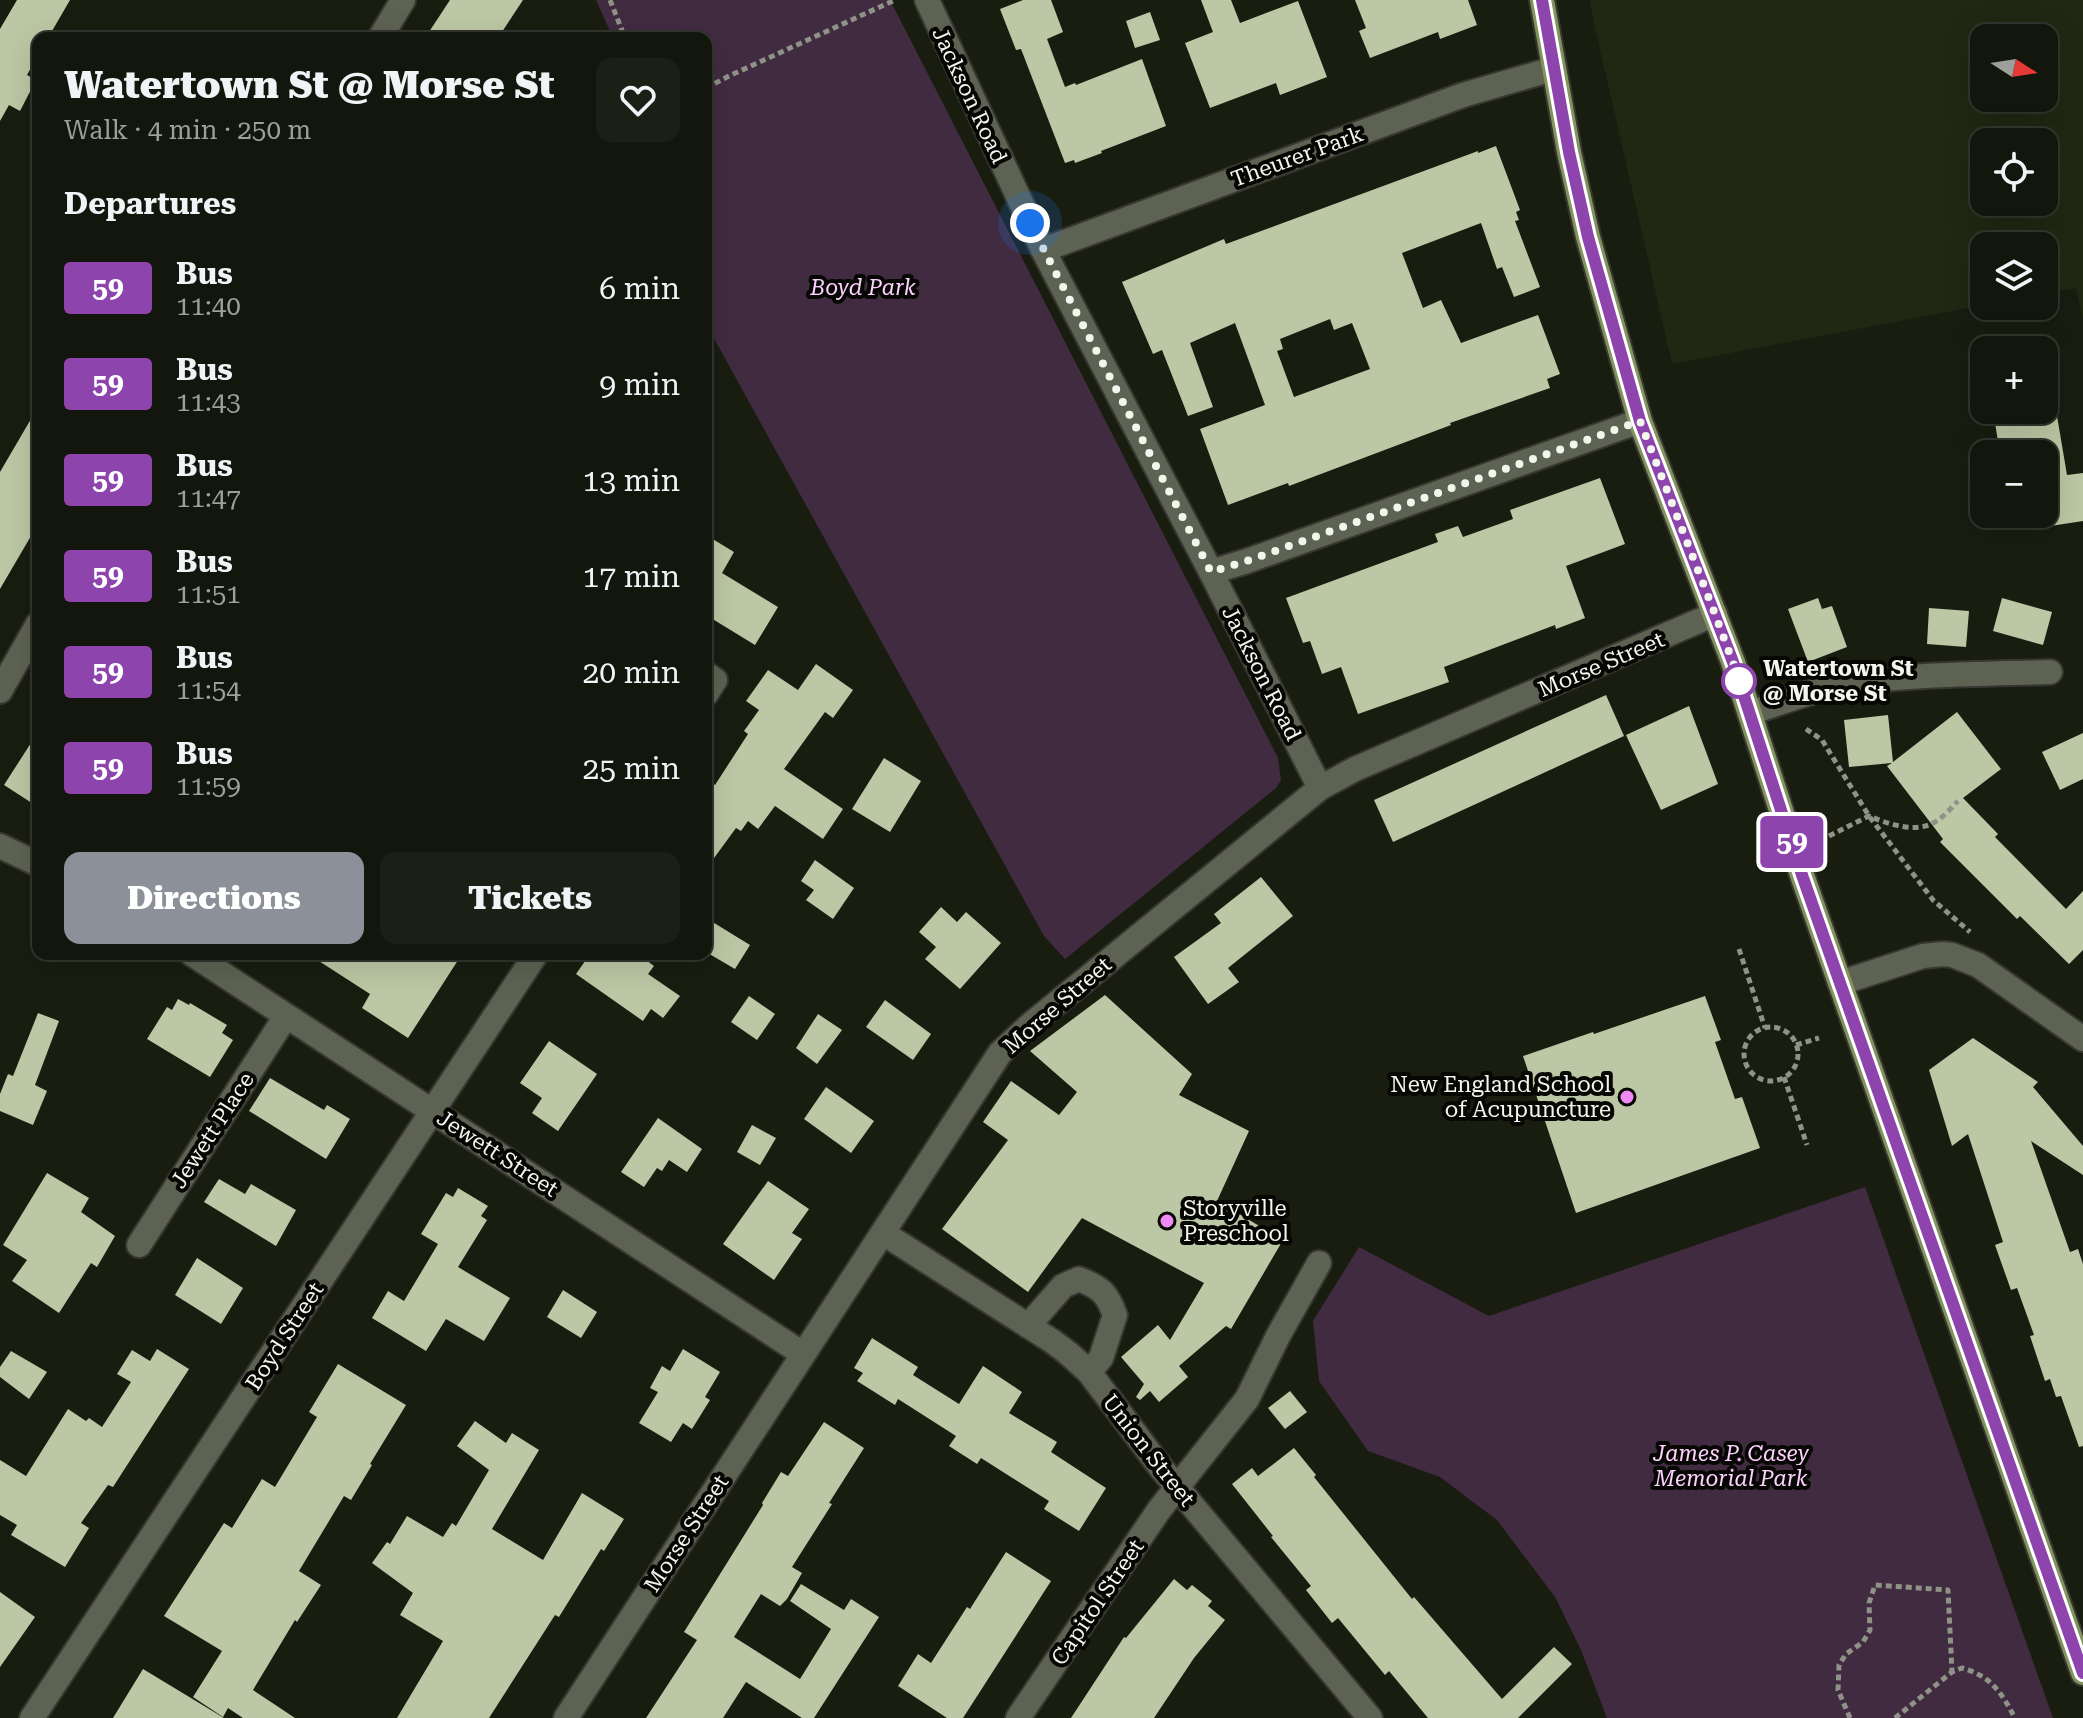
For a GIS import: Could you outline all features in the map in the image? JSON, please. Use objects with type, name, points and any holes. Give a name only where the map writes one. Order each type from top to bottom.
[{"type":"main road","points":[[1542,0],[1588,237],[1640,421],[1715,614],[1802,875],[2083,1673]]},
{"type":"street","points":[[384,32],[403,0]]},
{"type":"street","name":"Jackson Road","points":[[927,0],[1043,250],[1320,788]]},
{"type":"street","name":"Theurer Park","points":[[1043,250],[1463,95],[1553,69]]},
{"type":"street","points":[[1211,572],[1640,421]]},
{"type":"street","name":"Morse Street","points":[[566,1718],[1000,1053],[1030,1025],[1320,788],[1355,769],[1715,614]]},
{"type":"street","points":[[0,691],[32,635]]},
{"type":"street","points":[[1750,713],[1855,682],[2050,672]]},
{"type":"street","points":[[0,846],[32,861]]},
{"type":"street","points":[[1840,983],[1923,956],[1952,955],[1978,965],[2083,1039]]},
{"type":"street","name":"Jewett Street","points":[[201,960],[803,1354]]},
{"type":"street","name":"Boyd Street","points":[[32,1718],[532,960]]},
{"type":"street","name":"Jewett Place","points":[[139,1245],[286,1016]]},
{"type":"street","name":"Union Street","points":[[883,1233],[1028,1326],[1068,1353],[1089,1372],[1177,1489],[1370,1718]]},
{"type":"street","name":"Capitol Street","points":[[1018,1718],[1159,1510],[1247,1399],[1319,1263]]},
{"type":"street","points":[[1028,1326],[1063,1286],[1079,1279],[1098,1286],[1109,1299],[1115,1315],[1101,1358],[1089,1372]]},
{"type":"path","points":[[610,0],[623,32]]},
{"type":"path","points":[[712,85],[895,0]]},
{"type":"path","points":[[1806,729],[1822,740],[1869,816],[1933,900],[1974,935]]},
{"type":"path","points":[[1869,816],[1884,823],[1920,827],[1936,822],[1958,801]]},
{"type":"path","points":[[1829,836],[1869,816]]},
{"type":"path","points":[[1739,949],[1765,1028]]},
{"type":"path","points":[[1765,1028],[1782,1029],[1795,1040],[1796,1045],[1799,1056],[1792,1072],[1778,1081],[1761,1080],[1748,1069],[1744,1052],[1750,1036],[1765,1028]]},
{"type":"path","points":[[1796,1045],[1819,1038]]},
{"type":"path","points":[[1784,1077],[1807,1145]]},
{"type":"path","points":[[1850,1718],[1838,1690],[1839,1665],[1846,1654],[1863,1642],[1870,1630],[1869,1603],[1875,1585],[1948,1590],[1952,1672]]},
{"type":"path","points":[[1895,1718],[1952,1672],[1962,1668],[1994,1683],[2015,1718]]},
{"type":"shaded area","points":[[1590,0],[2083,0],[2083,319],[2076,288],[2058,291],[2058,232],[1970,232],[1970,308],[1672,364]]},
{"type":"green space","name":"Boyd Park","points":[[596,0],[890,0],[1278,758],[1281,780],[1276,788],[1065,959],[1044,936],[712,335],[712,32],[610,32]]},
{"type":"green space","name":"James P. Casey Memorial Park","points":[[1865,1187],[2053,1718],[1607,1718],[1581,1650],[1555,1597],[1497,1520],[1440,1477],[1368,1451],[1319,1381],[1313,1321],[1359,1247],[1489,1316]]},
{"type":"building","points":[[17,0],[70,0],[51,32],[32,32],[32,66],[27,75],[32,78],[32,88],[20,111],[9,105],[0,121],[0,29]]},
{"type":"building","points":[[450,0],[523,0],[502,32],[429,32]]},
{"type":"building","points":[[1023,0],[1051,0],[1063,32],[1047,39],[1065,87],[1142,59],[1166,126],[1075,163],[1074,160],[1065,163],[1021,49],[1016,50],[1000,9]]},
{"type":"building","points":[[1201,0],[1231,0],[1240,23],[1298,1],[1327,77],[1280,95],[1276,83],[1210,108],[1185,43],[1213,32]]},
{"type":"building","points":[[1355,0],[1468,0],[1477,25],[1440,39],[1438,32],[1370,58],[1359,31],[1366,28]]},
{"type":"building","points":[[1150,12],[1160,40],[1135,48],[1126,21]]},
{"type":"building","points":[[1496,146],[1520,210],[1516,212],[1519,220],[1515,221],[1540,287],[1514,297],[1502,267],[1497,269],[1481,223],[1402,253],[1423,308],[1441,300],[1461,343],[1538,315],[1560,374],[1547,379],[1550,388],[1289,486],[1288,483],[1228,505],[1200,429],[1265,405],[1235,323],[1190,343],[1213,407],[1188,416],[1162,350],[1153,354],[1122,282],[1224,239],[1226,244]],"holes":[[[1330,319],[1334,330],[1352,323],[1370,369],[1294,397],[1277,351],[1283,349],[1280,339]]]},
{"type":"building","points":[[32,417],[32,534],[0,589],[0,472]]},
{"type":"building","points":[[2058,422],[2067,475],[2083,473],[2083,521],[2058,525],[2058,440],[1998,440],[1995,424]]},
{"type":"building","points":[[1600,478],[1625,544],[1566,566],[1585,618],[1556,629],[1555,625],[1444,667],[1449,682],[1358,714],[1341,667],[1322,674],[1310,641],[1303,643],[1286,598],[1438,542],[1435,534],[1458,526],[1463,537],[1513,519],[1510,510]]},
{"type":"building","points":[[712,539],[734,552],[722,573],[778,607],[755,645],[712,619]]},
{"type":"building","points":[[1818,598],[1822,609],[1832,606],[1847,647],[1808,662],[1788,609]]},
{"type":"building","points":[[2002,598],[2052,612],[2043,645],[1993,631]]},
{"type":"building","points":[[1929,608],[1969,611],[1966,647],[1927,644]]},
{"type":"building","points":[[816,664],[853,690],[833,718],[825,712],[784,769],[843,809],[823,839],[775,806],[758,829],[748,821],[741,831],[736,828],[712,861],[712,783],[715,785],[748,734],[744,731],[759,710],[746,701],[768,670],[798,690]]},
{"type":"building","points":[[1606,695],[1624,736],[1393,842],[1374,800]]},
{"type":"building","points":[[1689,706],[1718,784],[1661,810],[1626,735]]},
{"type":"building","points":[[1957,712],[2001,769],[1963,798],[1998,834],[1995,837],[2066,909],[2083,891],[2083,950],[2069,964],[2020,916],[2017,919],[1940,842],[1943,839],[1887,766],[1892,763],[1849,767],[1844,720],[1888,715],[1893,762]]},
{"type":"building","points":[[2083,733],[2083,779],[2060,790],[2042,752]]},
{"type":"building","points":[[32,741],[32,803],[4,785]]},
{"type":"building","points":[[884,758],[921,781],[890,832],[852,809]]},
{"type":"building","points":[[815,860],[854,888],[833,919],[806,900],[814,890],[801,881]]},
{"type":"building","points":[[1261,877],[1293,916],[1228,968],[1239,982],[1208,1004],[1174,957],[1221,923],[1214,914]]},
{"type":"building","points":[[941,907],[957,922],[966,912],[1001,943],[960,989],[925,959],[936,947],[919,932]]},
{"type":"building","points":[[712,922],[750,945],[735,969],[712,956]]},
{"type":"building","points":[[317,960],[458,960],[408,1038],[362,1008],[370,994]]},
{"type":"building","points":[[586,960],[646,960],[654,966],[648,974],[680,996],[663,1018],[651,1009],[643,1021],[576,974]]},
{"type":"building","points":[[1105,995],[1192,1074],[1179,1095],[1249,1131],[1217,1201],[1283,1240],[1231,1329],[1226,1326],[1179,1366],[1188,1377],[1159,1402],[1150,1391],[1140,1400],[1136,1397],[1144,1384],[1121,1357],[1158,1325],[1170,1340],[1204,1283],[1082,1218],[1028,1292],[942,1229],[1008,1140],[983,1122],[1011,1081],[1059,1115],[1077,1092],[1030,1051]]},
{"type":"building","points":[[749,996],[775,1014],[757,1040],[731,1022]]},
{"type":"building","points":[[1705,996],[1721,1040],[1715,1042],[1735,1099],[1742,1097],[1760,1148],[1576,1213],[1523,1056]]},
{"type":"building","points":[[178,999],[227,1025],[222,1033],[233,1040],[210,1077],[147,1039],[167,1007],[172,1010]]},
{"type":"building","points":[[885,1000],[931,1034],[913,1060],[866,1027]]},
{"type":"building","points":[[38,1013],[59,1021],[35,1085],[47,1091],[33,1125],[0,1111],[0,1094],[8,1074],[13,1076]]},
{"type":"building","points":[[818,1014],[842,1030],[817,1064],[796,1048]]},
{"type":"building","points":[[1973,1038],[2038,1082],[2033,1087],[2083,1146],[2083,1175],[2031,1141],[2070,1252],[2078,1249],[2083,1264],[2083,1446],[2079,1447],[2061,1396],[2056,1397],[2050,1379],[2045,1381],[2030,1336],[2034,1335],[2017,1288],[2011,1290],[1995,1245],[2003,1242],[1968,1134],[1952,1146],[1929,1070]]},
{"type":"building","points":[[549,1041],[597,1074],[558,1131],[532,1113],[542,1098],[520,1083]]},
{"type":"building","points":[[270,1078],[324,1110],[327,1105],[350,1119],[326,1159],[249,1111]]},
{"type":"building","points":[[826,1087],[874,1121],[851,1153],[804,1119]]},
{"type":"building","points":[[658,1118],[702,1149],[687,1172],[669,1160],[662,1171],[657,1168],[644,1187],[621,1172]]},
{"type":"building","points":[[752,1125],[776,1138],[760,1165],[737,1152]]},
{"type":"building","points":[[47,1173],[89,1198],[81,1212],[115,1236],[97,1267],[91,1263],[59,1313],[12,1281],[27,1260],[3,1245]]},
{"type":"building","points":[[219,1179],[245,1194],[251,1184],[296,1210],[276,1246],[204,1202]]},
{"type":"building","points":[[768,1181],[809,1209],[792,1233],[802,1239],[774,1280],[723,1244]]},
{"type":"building","points":[[458,1188],[488,1206],[481,1216],[487,1220],[458,1267],[510,1298],[484,1341],[446,1319],[426,1351],[372,1318],[388,1291],[404,1301],[438,1244],[421,1234],[446,1193],[453,1197]]},
{"type":"building","points":[[197,1258],[243,1288],[221,1324],[175,1295]]},
{"type":"building","points":[[563,1290],[597,1312],[581,1338],[547,1317]]},
{"type":"building","points":[[872,1338],[918,1367],[913,1375],[959,1404],[983,1366],[1022,1392],[1009,1413],[1057,1442],[1051,1452],[1106,1488],[1079,1531],[1044,1509],[1049,1501],[981,1458],[977,1464],[949,1446],[956,1436],[898,1399],[895,1405],[857,1381],[863,1373],[854,1368]]},
{"type":"building","points":[[157,1349],[189,1369],[113,1487],[108,1485],[81,1523],[89,1528],[65,1567],[11,1535],[17,1525],[0,1515],[0,1460],[26,1476],[68,1409],[102,1427],[131,1382],[117,1374],[132,1350],[150,1361]]},
{"type":"building","points":[[683,1349],[720,1372],[705,1397],[710,1400],[692,1429],[683,1423],[671,1442],[639,1423],[658,1392],[650,1388],[662,1366],[670,1371]]},
{"type":"building","points":[[11,1351],[47,1372],[29,1399],[0,1377],[0,1367]]},
{"type":"building","points":[[338,1364],[406,1405],[351,1500],[344,1496],[299,1571],[321,1585],[297,1622],[295,1620],[253,1690],[295,1718],[243,1718],[228,1708],[223,1717],[193,1697],[222,1651],[164,1616],[224,1523],[232,1528],[262,1479],[275,1487],[317,1417],[309,1412]]},
{"type":"building","points":[[1290,1391],[1307,1412],[1285,1429],[1268,1408]]},
{"type":"building","points":[[475,1421],[506,1443],[512,1433],[539,1450],[492,1529],[543,1560],[582,1493],[624,1519],[604,1551],[601,1549],[559,1617],[555,1615],[489,1718],[397,1718],[443,1641],[400,1615],[413,1593],[372,1563],[387,1542],[390,1544],[407,1516],[443,1537],[452,1523],[456,1526],[489,1470],[457,1446]]},
{"type":"building","points":[[824,1422],[864,1448],[792,1567],[802,1573],[787,1599],[780,1606],[761,1594],[734,1637],[800,1679],[831,1629],[790,1601],[801,1584],[844,1610],[851,1599],[879,1617],[814,1718],[802,1718],[746,1682],[723,1718],[646,1718],[697,1640],[684,1632],[781,1472],[788,1476]]},
{"type":"building","points":[[1294,1448],[1412,1599],[1414,1597],[1502,1699],[1554,1647],[1572,1664],[1518,1718],[1428,1718],[1389,1671],[1385,1675],[1338,1618],[1332,1623],[1306,1590],[1311,1586],[1232,1484],[1252,1468],[1258,1476]]},
{"type":"building","points":[[1006,1552],[1051,1581],[963,1718],[947,1718],[898,1686],[918,1654],[931,1663]]},
{"type":"building","points":[[1174,1579],[1187,1590],[1192,1585],[1212,1601],[1208,1606],[1225,1620],[1194,1658],[1154,1718],[1071,1718],[1124,1637]]},
{"type":"building","points":[[0,1592],[35,1617],[0,1667]]},
{"type":"building","points":[[143,1669],[224,1718],[113,1718]]},
{"type":"bus line","name":"59","points":[[1542,0],[1569,152],[1588,237],[1640,421],[1733,662],[1802,875],[2083,1673]]},
{"type":"place","name":"Watertown St @ Morse St","points":[[1739,681]]},
{"type":"place","name":"New England School of Acupuncture","points":[[1627,1097]]},
{"type":"place","name":"Storyville Preschool","points":[[1167,1221]]},
{"type":"route","points":[[1030,223],[1211,572],[1640,421],[1742,687],[1739,681]]}]
